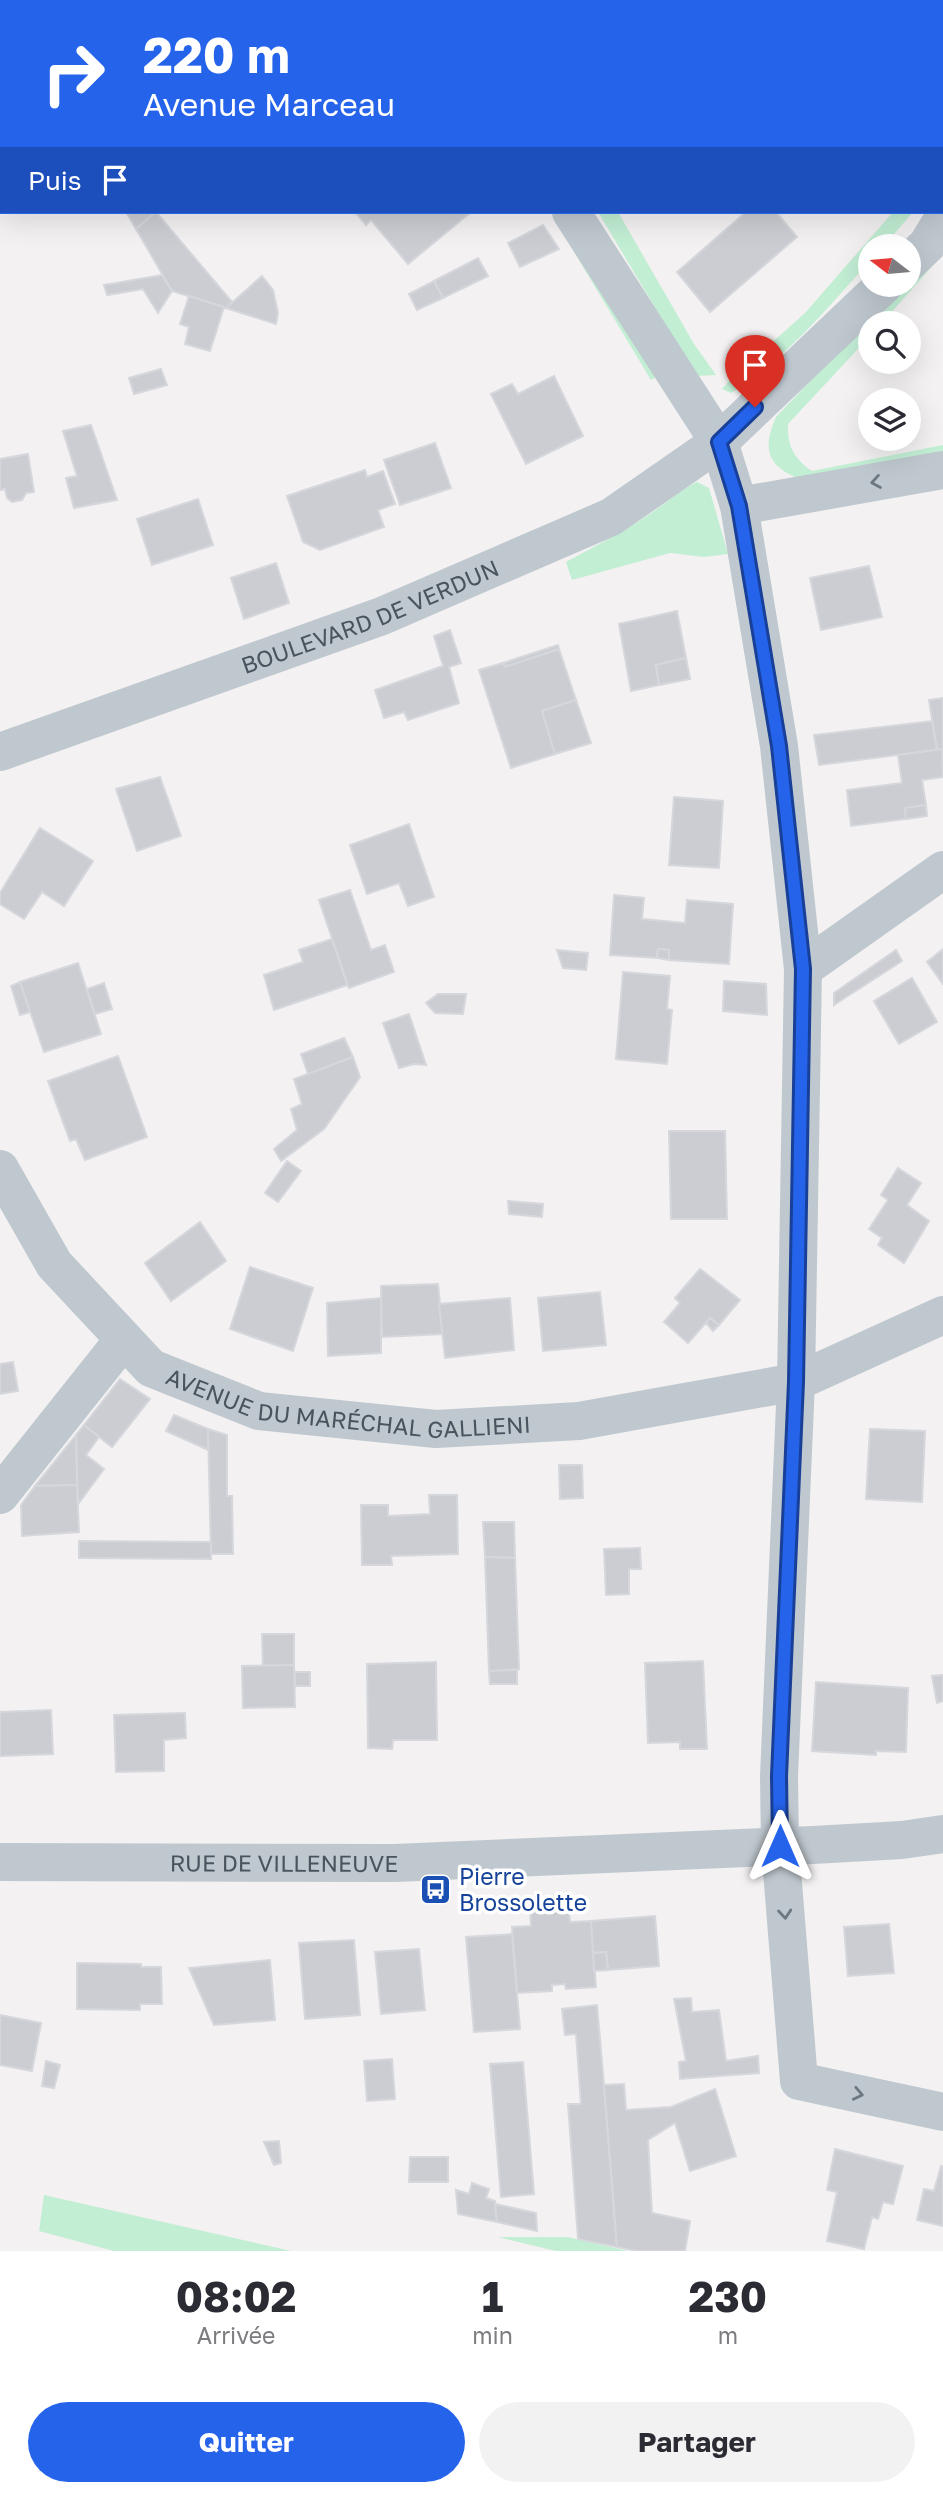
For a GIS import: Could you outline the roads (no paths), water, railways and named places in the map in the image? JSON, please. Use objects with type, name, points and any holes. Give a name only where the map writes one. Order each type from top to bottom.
[{"type":"street","points":[[571,214],[719,442],[739,506],[779,746],[803,969],[796,1382],[779,1776],[780,1846],[799,2081],[943,2112]]},
{"type":"street","points":[[921,250],[943,219]]},
{"type":"street","name":"BOULEVARD DE VERDUN","points":[[0,752],[394,611],[611,516],[719,442],[870,298]]},
{"type":"street","points":[[739,506],[943,470]]},
{"type":"street","points":[[803,969],[943,870]]},
{"type":"street","name":"AVENUE DU MARÉCHAL GALLIENI","points":[[0,1168],[54,1264],[151,1368],[259,1411],[436,1429],[579,1420],[796,1382],[943,1315]]},
{"type":"street","points":[[0,1495],[124,1339]]},
{"type":"street","name":"RUE DE VILLENEUVE","points":[[0,1862],[395,1863],[902,1840],[943,1834]]},
{"type":"place","name":"Pierre Brossolette","points":[[436,1889]]}]
